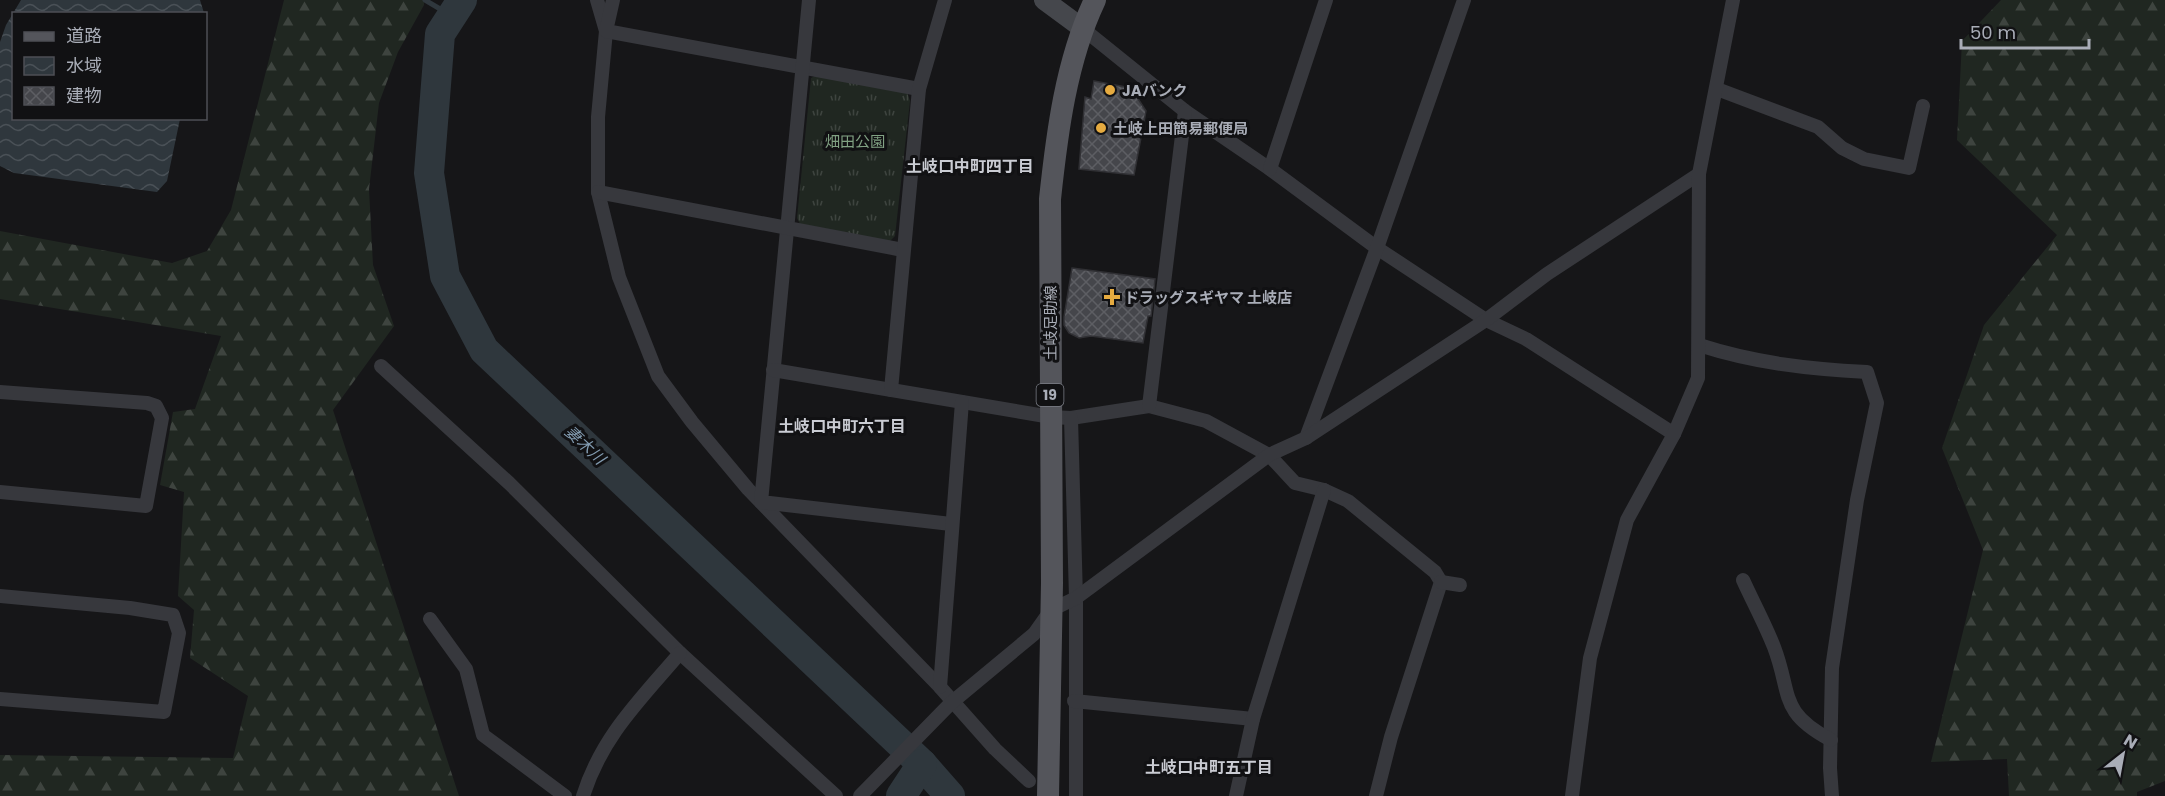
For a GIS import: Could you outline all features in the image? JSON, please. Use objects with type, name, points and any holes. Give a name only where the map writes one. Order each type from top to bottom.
[{"type":"main road","name":"土岐足助線","points":[[1048,796],[1051,610],[1061,418],[1050,200],[1055,150],[1082,28],[1095,0]]},
{"type":"street","points":[[597,0],[606,31]]},
{"type":"street","points":[[613,0],[606,31],[598,117],[598,192],[619,277],[658,376],[692,422],[761,502],[940,687],[951,703],[1029,781]]},
{"type":"street","points":[[761,502],[789,229],[809,0]]},
{"type":"street","points":[[891,390],[918,89],[945,0]]},
{"type":"street","points":[[1044,0],[1185,111],[1270,169],[1377,248],[1486,320],[1526,339],[1674,434]]},
{"type":"street","points":[[1270,169],[1326,0]]},
{"type":"street","points":[[1572,796],[1590,658],[1627,520],[1674,434],[1698,378],[1699,174],[1733,0]]},
{"type":"street","points":[[1306,438],[1377,248],[1460,2]]},
{"type":"street","points":[[606,31],[918,89]]},
{"type":"street","points":[[1717,89],[1818,127],[1842,148],[1864,159],[1909,168],[1923,106]]},
{"type":"street","points":[[1149,406],[1185,111]]},
{"type":"street","points":[[860,796],[951,703],[1034,634],[1051,610],[1076,598],[1269,455],[1306,438],[1486,320],[1547,274],[1699,174]]},
{"type":"street","points":[[598,192],[903,250]]},
{"type":"street","points":[[1699,345],[1739,358],[1799,369],[1867,372],[1877,403],[1840,603],[1832,668],[1830,768],[1832,796]]},
{"type":"street","points":[[381,366],[509,483],[680,653],[836,796]]},
{"type":"street","points":[[773,370],[1061,418],[1149,406],[1206,421],[1269,455],[1295,483],[1324,490],[1348,501],[1435,572],[1441,582],[1390,737],[1376,796]]},
{"type":"street","points":[[0,392],[147,402],[156,406],[162,418],[146,506],[0,492]]},
{"type":"street","points":[[940,687],[951,524],[963,402]]},
{"type":"street","points":[[1061,418],[1076,598],[1074,701],[1076,796]]},
{"type":"street","points":[[1236,796],[1253,719],[1324,490]]},
{"type":"street","points":[[761,502],[951,524]]},
{"type":"street","points":[[1743,580],[1774,649],[1788,703],[1811,729],[1831,740]]},
{"type":"street","points":[[1441,582],[1460,585]]},
{"type":"street","points":[[0,596],[130,608],[173,615],[179,633],[164,712],[0,699]]},
{"type":"street","points":[[430,619],[466,669],[483,735],[565,796]]},
{"type":"street","points":[[584,796],[593,766],[615,729],[680,653]]},
{"type":"street","points":[[1074,701],[1253,719]]},
{"type":"green space","points":[[284,0],[424,0],[424,5],[398,52],[379,103],[369,189],[373,265],[394,326],[333,410],[459,796],[0,796],[0,755],[233,758],[248,696],[190,658],[194,610],[178,596],[184,492],[160,485],[173,412],[195,409],[221,336],[0,299],[0,231],[172,263],[207,251],[231,210]]},
{"type":"green space","points":[[2001,0],[2165,0],[2165,781],[2137,792],[2137,796],[2009,796],[2007,759],[1931,762],[1983,550],[1942,448],[1984,325],[2057,235],[1957,140],[1962,41]]},
{"type":"green space","name":"畑田公園","points":[[817,75],[907,92],[910,101],[895,236],[890,241],[800,224],[797,218],[811,78]]},
{"type":"water","points":[[21,0],[200,0],[204,12],[14,12]]},
{"type":"water","points":[[12,15],[12,120],[180,120],[167,181],[157,192],[14,173],[0,166],[0,42]]},
{"type":"building","points":[[1094,81],[1131,88],[1146,111],[1134,175],[1079,169],[1085,97],[1091,99]]},
{"type":"building","name":"ドラッグスギヤマ 土岐店","points":[[1072,268],[1155,279],[1151,316],[1148,316],[1143,343],[1091,336],[1079,338],[1069,333],[1064,325],[1064,317]]},
{"type":"waterway","points":[[425,0],[452,16]]},
{"type":"waterway","name":"妻木川","points":[[462,0],[440,34],[429,173],[445,276],[484,350],[922,764],[950,796]]},
{"type":"waterway","points":[[901,796],[922,764]]},
{"type":"place","name":"JAバンク","points":[[1110,90]]},
{"type":"place","name":"土岐上田簡易郵便局","points":[[1101,128]]},
{"type":"place","name":"ドラッグスギヤマ 土岐店","points":[[1112,297]]},
{"type":"district","name":"土岐口中町四丁目","points":[[970,166]]},
{"type":"district","name":"土岐口中町六丁目","points":[[842,426]]},
{"type":"district","name":"土岐口中町五丁目","points":[[1209,767]]}]
